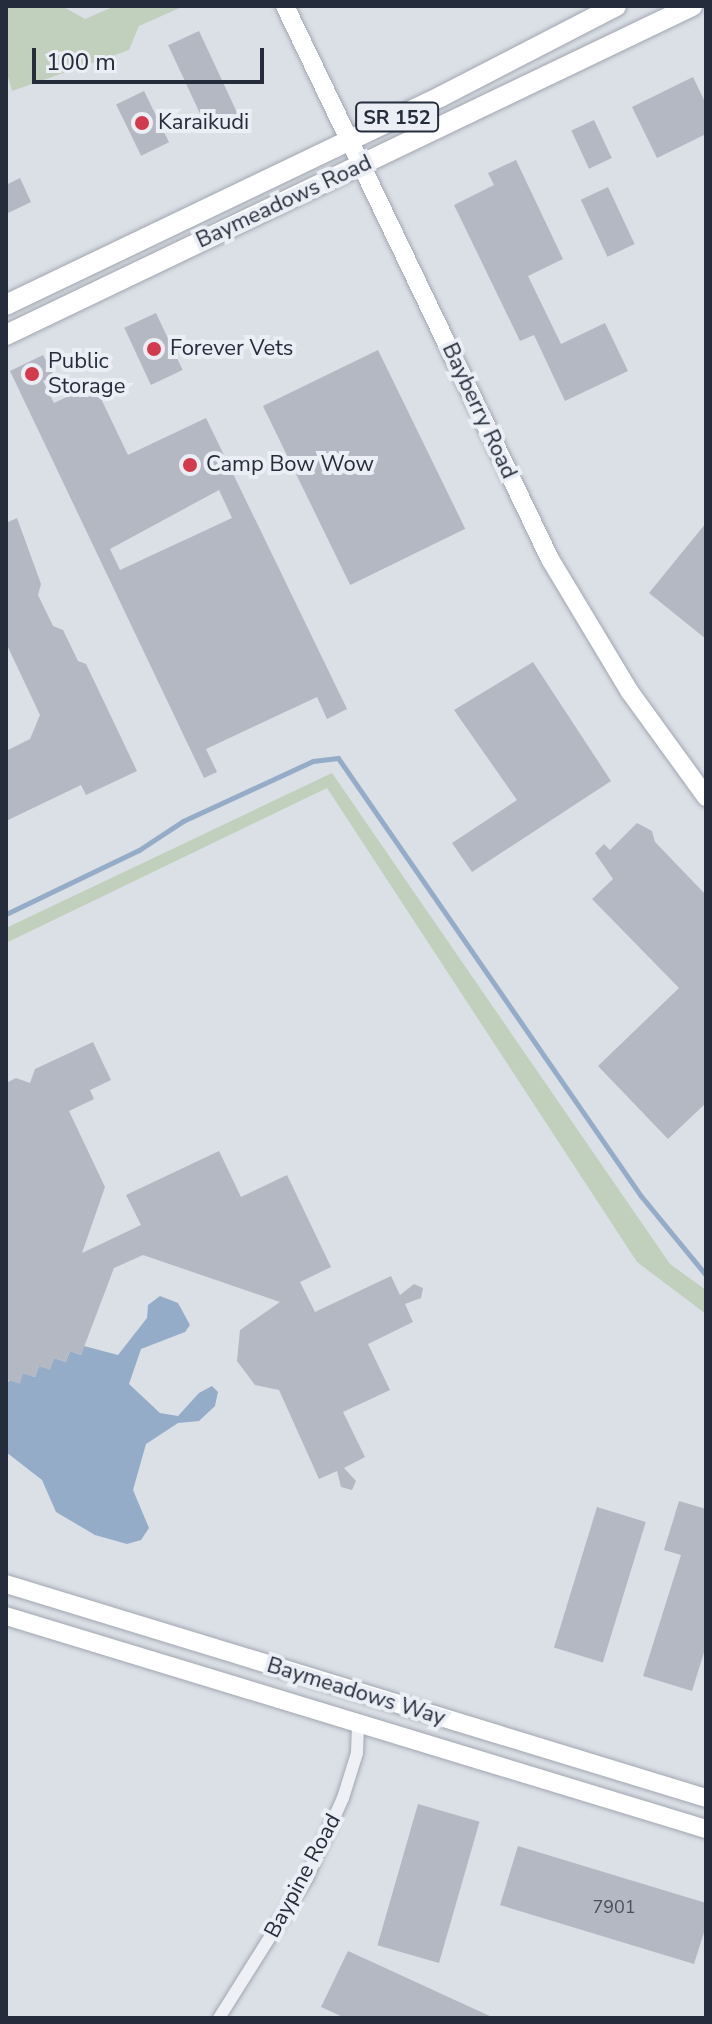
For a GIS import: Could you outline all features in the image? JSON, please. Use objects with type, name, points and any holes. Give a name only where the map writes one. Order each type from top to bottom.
[{"type":"main road","name":"Baymeadows Road","points":[[10,303],[616,6]]},
{"type":"main road","name":"Baymeadows Road","points":[[6,335],[692,6]]},
{"type":"street","name":"Bayberry Road","points":[[285,6],[550,559],[630,692],[706,797]]},
{"type":"street","points":[[6,326],[10,303]]},
{"type":"street","name":"Baymeadows Way","points":[[6,1584],[706,1798]]},
{"type":"street","name":"Baymeadows Way","points":[[6,1616],[706,1829]]},
{"type":"street","name":"Baypine Road","points":[[219,2018],[307,1878],[343,1798],[357,1753],[358,1723]]},
{"type":"green space","points":[[6,6],[62,6],[85,19],[115,6],[184,6],[139,26],[129,50],[12,91],[6,70]]},
{"type":"green space","points":[[332,773],[670,1264],[706,1290],[706,1314],[637,1262],[327,788],[6,943],[6,928]]},
{"type":"water","points":[[160,1296],[178,1303],[190,1325],[185,1332],[141,1349],[129,1384],[160,1413],[178,1416],[199,1393],[212,1386],[218,1392],[215,1406],[199,1421],[178,1423],[146,1444],[133,1490],[149,1528],[141,1540],[127,1544],[95,1535],[56,1512],[42,1480],[6,1452],[6,1387],[9,1380],[19,1383],[23,1373],[35,1377],[39,1366],[50,1369],[54,1358],[66,1362],[70,1351],[81,1355],[84,1346],[118,1355],[147,1318],[148,1305]]},
{"type":"building","points":[[199,31],[237,113],[207,128],[168,45]]},
{"type":"building","points":[[693,77],[706,104],[706,134],[657,158],[632,107]]},
{"type":"building","name":"Karaikudi","points":[[144,91],[169,142],[141,156],[116,105]]},
{"type":"building","points":[[594,120],[612,158],[589,169],[571,131]]},
{"type":"building","points":[[516,160],[563,259],[528,276],[561,344],[605,323],[628,371],[565,401],[534,335],[520,341],[454,205],[494,185],[488,173]]},
{"type":"building","points":[[20,178],[31,202],[6,214],[6,185]]},
{"type":"building","points":[[608,187],[635,244],[607,257],[581,200]]},
{"type":"building","name":"Forever Vets","points":[[156,313],[183,370],[151,385],[124,328]]},
{"type":"building","points":[[378,350],[465,529],[350,585],[263,406]]},
{"type":"building","points":[[43,355],[54,376],[43,381],[54,403],[94,384],[128,455],[206,418],[347,709],[327,719],[317,697],[206,749],[217,772],[204,778],[10,371]],"holes":[[[219,490],[232,518],[120,570],[110,549]]]},
{"type":"building","points":[[17,518],[41,584],[38,595],[53,626],[63,630],[78,661],[86,664],[137,771],[86,795],[81,785],[6,821],[6,751],[30,739],[40,715],[6,643],[6,523]]},
{"type":"building","points":[[706,523],[706,639],[649,593]]},
{"type":"building","points":[[533,662],[611,781],[472,872],[452,843],[517,800],[454,710]]},
{"type":"building","points":[[637,823],[652,831],[655,842],[706,895],[706,1103],[668,1139],[598,1066],[679,988],[592,899],[613,879],[595,853],[604,844],[610,850]]},
{"type":"building","points":[[93,1042],[111,1080],[90,1090],[94,1099],[69,1111],[105,1187],[82,1253],[141,1225],[126,1195],[219,1151],[241,1197],[287,1175],[331,1267],[300,1282],[315,1312],[391,1276],[400,1295],[414,1284],[423,1288],[421,1298],[405,1304],[413,1322],[368,1344],[390,1390],[343,1412],[365,1457],[344,1468],[356,1481],[352,1490],[341,1487],[337,1471],[319,1479],[279,1390],[255,1385],[237,1361],[240,1330],[280,1302],[143,1255],[114,1268],[81,1355],[70,1351],[66,1362],[54,1358],[50,1370],[39,1366],[35,1377],[23,1373],[20,1384],[6,1379],[6,1083],[16,1078],[30,1083],[35,1069]]},
{"type":"building","points":[[679,1501],[706,1509],[706,1646],[692,1691],[643,1676],[681,1555],[664,1550]]},
{"type":"building","points":[[597,1507],[646,1522],[603,1662],[554,1648]]},
{"type":"building","points":[[418,1804],[480,1822],[439,1963],[377,1945]]},
{"type":"building","points":[[518,1846],[706,1903],[706,1926],[694,1964],[500,1905]]},
{"type":"building","points":[[348,1951],[494,2018],[345,2018],[321,2007]]},
{"type":"waterway","points":[[6,914],[139,850],[183,821],[313,761],[338,758],[641,1196],[706,1275]]},
{"type":"place","name":"Karaikudi","points":[[142,123]]},
{"type":"place","name":"Forever Vets","points":[[154,349]]},
{"type":"place","name":"Public Storage","points":[[32,374]]},
{"type":"place","name":"Camp Bow Wow","points":[[190,465]]}]
